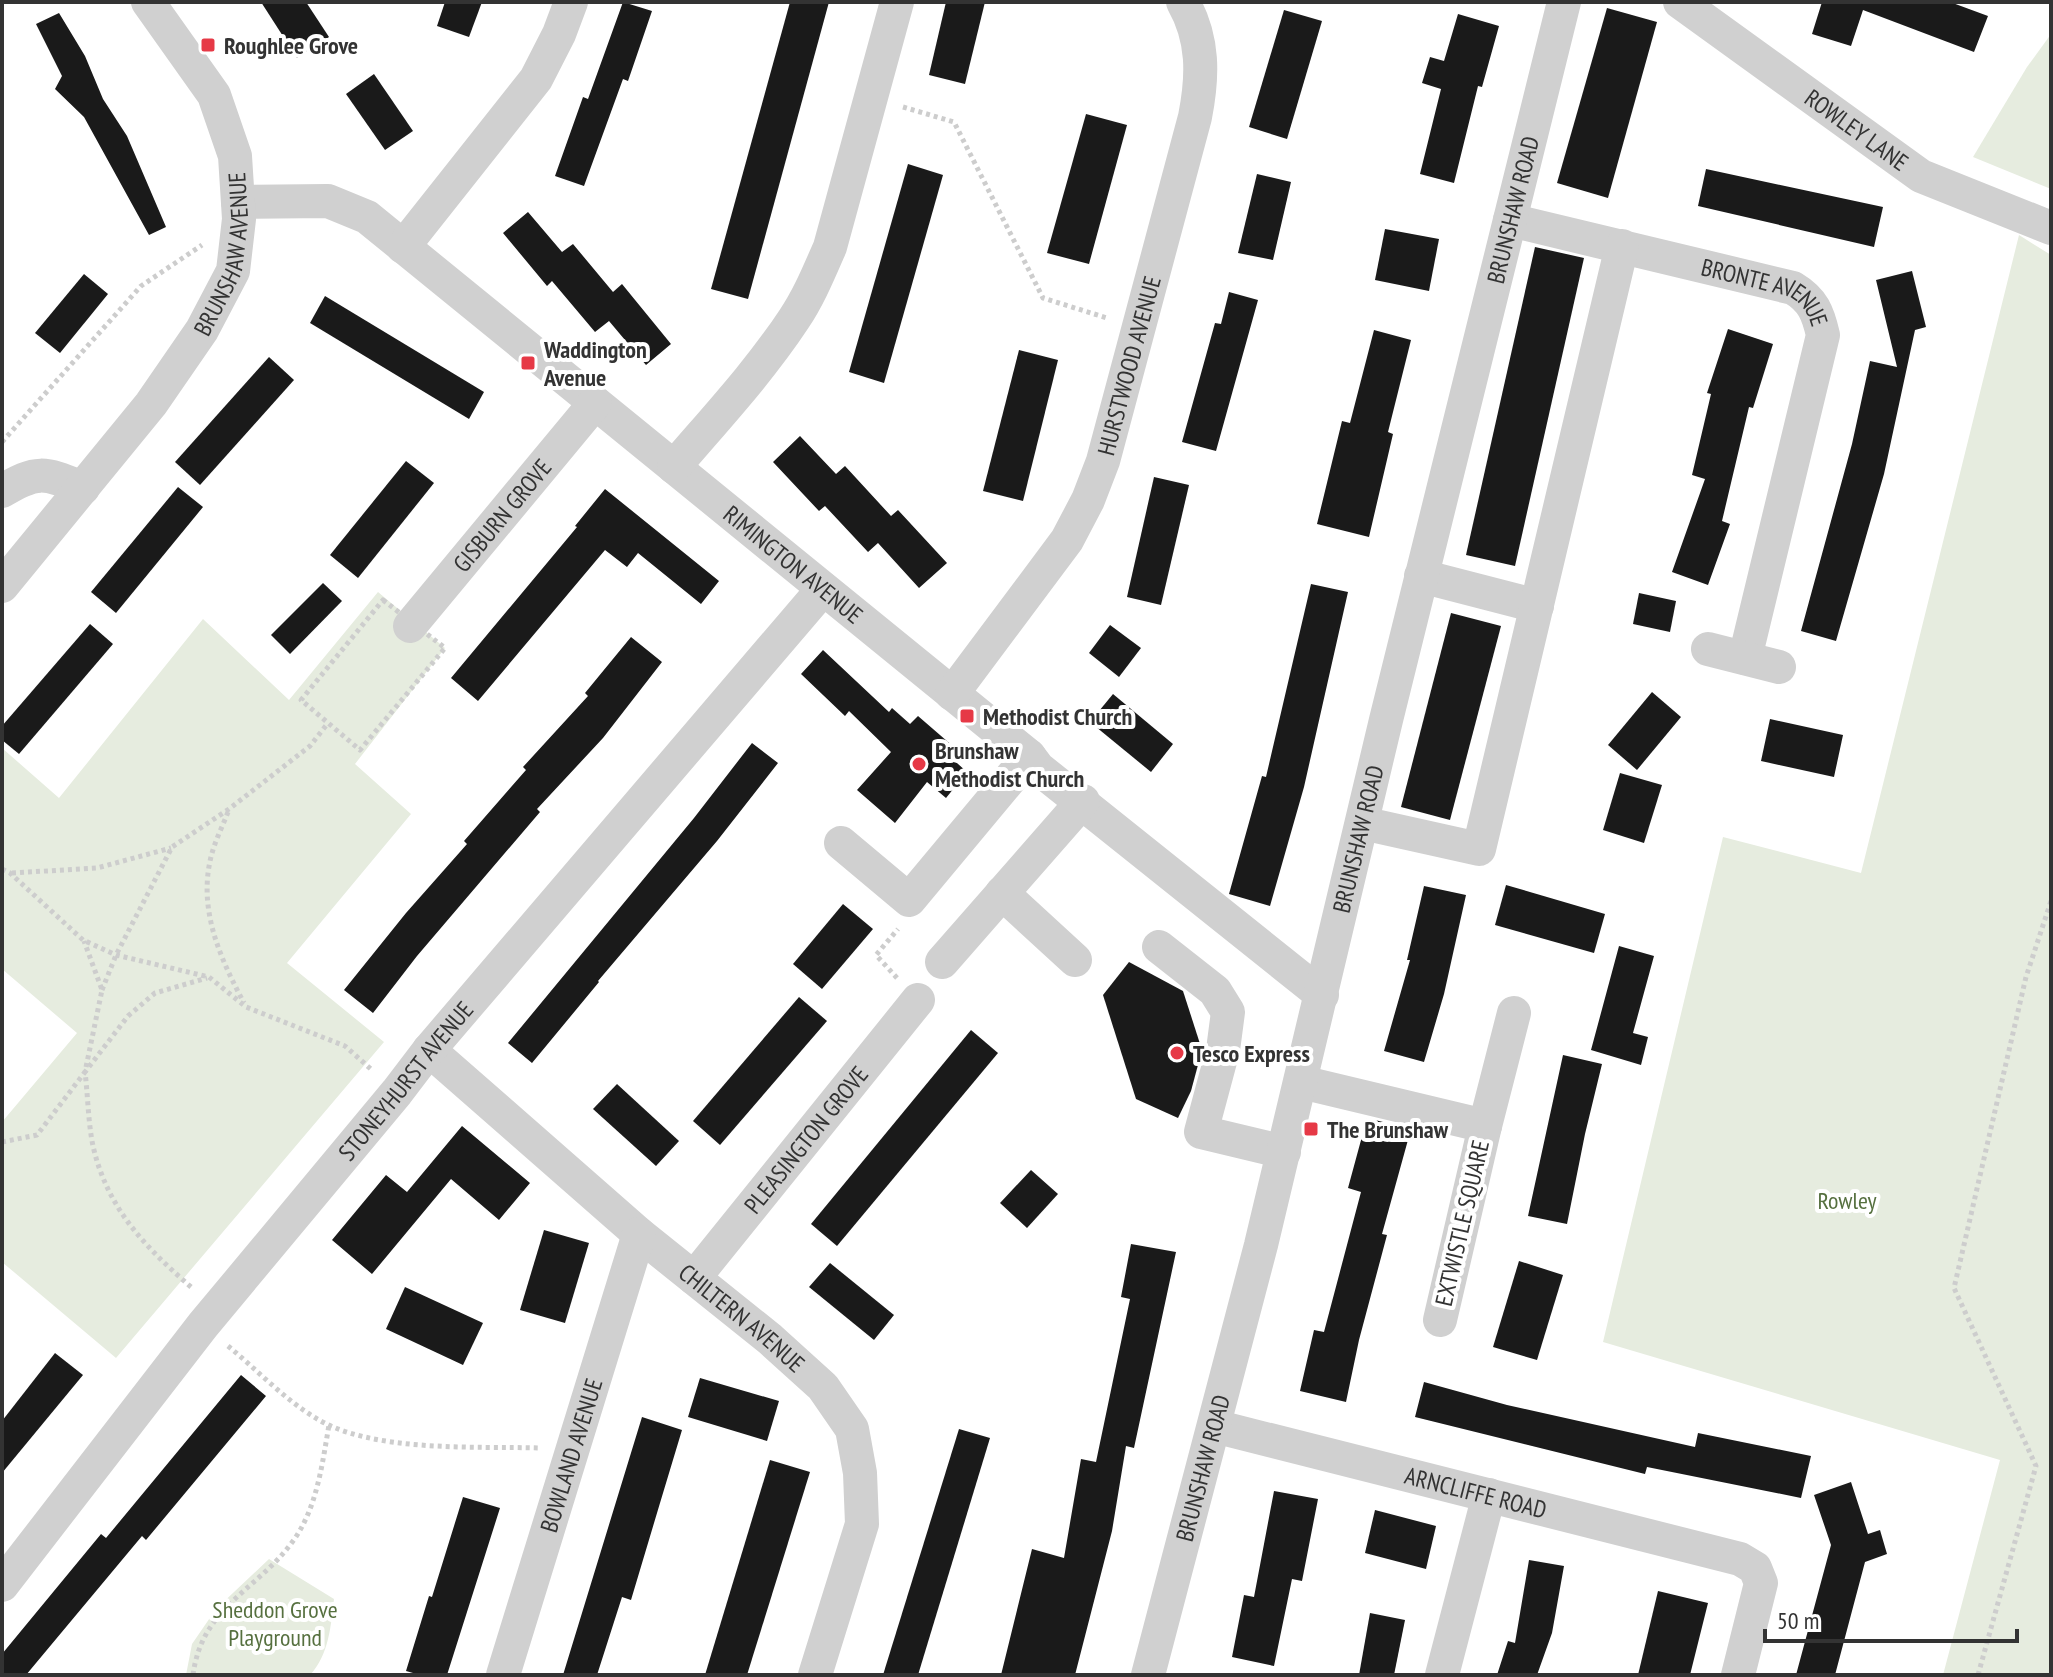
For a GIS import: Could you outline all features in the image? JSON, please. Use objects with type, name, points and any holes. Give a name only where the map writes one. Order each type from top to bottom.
[{"type":"street","name":"BRUNSHAW AVENUE","points":[[2,586],[151,404],[202,330],[233,271],[239,210],[235,156],[214,95],[148,2]]},
{"type":"street","points":[[403,247],[536,79],[571,2]]},
{"type":"street","points":[[674,467],[761,364],[814,284],[830,247],[897,2]]},
{"type":"street","name":"HURSTWOOD AVENUE","points":[[952,694],[1067,540],[1088,500],[1103,461],[1202,84],[1200,47],[1191,16],[1183,2]]},
{"type":"street","name":"BRUNSHAW ROAD","points":[[1148,1675],[1284,1152],[1421,576],[1564,2]]},
{"type":"street","name":"ROWLEY LANE","points":[[1680,2],[1921,176],[2051,228]]},
{"type":"street","name":"RIMINGTON AVENUE","points":[[239,210],[328,201],[367,217],[1029,756],[1038,768],[1322,995]]},
{"type":"street","name":"BRONTE AVENUE","points":[[1510,220],[1793,288],[1807,296],[1818,313],[1823,335],[1745,658]]},
{"type":"street","points":[[1362,823],[1479,849],[1622,246]]},
{"type":"street","name":"GISBURN GROVE","points":[[412,624],[595,403]]},
{"type":"street","points":[[2,491],[28,475],[57,478],[83,488]]},
{"type":"street","points":[[1421,576],[1537,606]]},
{"type":"street","name":"STONEYHURST AVENUE","points":[[2,1585],[210,1315],[429,1050],[823,589]]},
{"type":"street","points":[[1708,649],[1779,667]]},
{"type":"street","points":[[841,843],[909,900],[1029,756]]},
{"type":"street","points":[[942,962],[1083,801]]},
{"type":"street","points":[[1002,893],[1075,960]]},
{"type":"street","points":[[1159,947],[1215,991],[1228,1012],[1223,1050],[1201,1132],[1284,1152]]},
{"type":"street","name":"PLEASINGTON GROVE","points":[[694,1278],[918,1000]]},
{"type":"street","name":"EXTWISTLE SQUARE","points":[[1440,1320],[1514,1013]]},
{"type":"street","name":"CHILTERN AVENUE","points":[[429,1050],[639,1234],[770,1339],[823,1387],[852,1429],[860,1473],[862,1524],[815,1675]]},
{"type":"street","name":"EXTWISTLE SQUARE","points":[[1301,1082],[1485,1126]]},
{"type":"street","name":"BOWLAND AVENUE","points":[[503,1675],[639,1234]]},
{"type":"street","name":"ARNCLIFFE ROAD","points":[[1214,1426],[1740,1559],[1755,1568],[1761,1583],[1738,1675]]},
{"type":"street","points":[[1442,1675],[1489,1495]]},
{"type":"path","points":[[871,97],[954,122],[1043,298],[1139,328]]},
{"type":"path","points":[[2,442],[141,286],[239,210]]},
{"type":"path","points":[[383,600],[445,648],[360,750],[328,723],[301,700],[383,600]]},
{"type":"path","points":[[10,873],[97,868],[172,847],[229,809],[310,746],[328,723]]},
{"type":"path","points":[[229,809],[212,853],[207,880],[208,904],[219,956],[246,1007]]},
{"type":"path","points":[[172,847],[116,955],[102,990],[85,1072],[93,1146],[109,1192],[132,1231],[189,1286],[210,1315],[312,1417],[369,1436],[428,1445],[572,1449]]},
{"type":"path","points":[[2,869],[83,940],[116,955],[209,977],[246,1007],[345,1046],[397,1092]]},
{"type":"path","points":[[1978,1675],[2036,1466],[1954,1288],[2026,977],[2051,901]]},
{"type":"path","points":[[83,940],[102,990]]},
{"type":"path","points":[[2,1142],[37,1135],[128,1016],[155,993],[209,977]]},
{"type":"path","points":[[193,1675],[197,1651],[207,1631],[228,1604],[294,1541],[318,1487],[329,1425]]},
{"type":"green space","points":[[2051,34],[2051,189],[1973,157],[2027,67]]},
{"type":"green space","name":"Rowley","points":[[2019,235],[2051,255],[2051,1675],[1943,1675],[2000,1460],[1603,1342],[1723,837],[1861,873]]},
{"type":"green space","points":[[378,592],[445,648],[355,764],[411,814],[287,963],[384,1042],[116,1358],[2,1262],[2,1122],[77,1033],[2,969],[2,748],[59,798],[203,619],[289,700]]},
{"type":"green space","name":"Sheddon Grove Playground","points":[[269,1559],[334,1599],[328,1639],[316,1667],[310,1675],[186,1675],[192,1644],[216,1609]]},
{"type":"building","points":[[261,2],[306,2],[329,37],[297,58]]},
{"type":"building","points":[[445,2],[482,2],[469,37],[437,26]]},
{"type":"building","points":[[623,2],[652,11],[628,81],[623,79],[584,186],[555,176],[583,97],[588,99]]},
{"type":"building","points":[[790,2],[829,2],[748,299],[711,289]]},
{"type":"building","points":[[946,2],[985,2],[965,84],[929,75]]},
{"type":"building","points":[[1822,2],[1950,2],[1988,16],[1974,52],[1863,10],[1851,46],[1812,34]]},
{"type":"building","points":[[1607,8],[1657,22],[1608,198],[1557,183]]},
{"type":"building","points":[[1284,10],[1322,21],[1287,139],[1249,127]]},
{"type":"building","points":[[59,13],[85,56],[103,99],[127,136],[166,227],[149,235],[84,117],[55,89],[62,76],[36,24]]},
{"type":"building","points":[[1458,14],[1499,26],[1482,87],[1478,86],[1454,183],[1420,174],[1441,89],[1422,83],[1430,57],[1444,61]]},
{"type":"building","points":[[374,74],[413,131],[385,150],[346,94]]},
{"type":"building","points":[[1086,114],[1127,125],[1089,264],[1047,253]]},
{"type":"building","points":[[908,164],[943,175],[884,383],[849,372]]},
{"type":"building","points":[[1706,169],[1883,207],[1874,247],[1698,206]]},
{"type":"building","points":[[1257,174],[1291,182],[1273,260],[1238,253]]},
{"type":"building","points":[[528,212],[562,252],[573,244],[613,292],[622,284],[671,344],[646,365],[609,321],[595,332],[552,281],[547,286],[503,233]]},
{"type":"building","points":[[1385,229],[1439,239],[1429,291],[1375,280]]},
{"type":"building","points":[[1535,247],[1584,258],[1515,566],[1466,555]]},
{"type":"building","points":[[1912,271],[1926,327],[1915,330],[1884,474],[1836,641],[1801,631],[1852,444],[1870,361],[1897,367],[1876,280]]},
{"type":"building","points":[[84,274],[108,294],[60,353],[35,333]]},
{"type":"building","points":[[1229,292],[1258,300],[1216,451],[1182,442],[1215,323],[1221,324]]},
{"type":"building","points":[[325,296],[484,392],[469,419],[310,323]]},
{"type":"building","points":[[1728,329],[1773,344],[1753,408],[1749,407],[1722,521],[1730,524],[1708,585],[1672,572],[1705,479],[1692,475],[1711,394],[1707,393]]},
{"type":"building","points":[[1374,330],[1411,340],[1388,432],[1393,434],[1369,537],[1317,524],[1342,421],[1350,423]]},
{"type":"building","points":[[1019,350],[1058,360],[1023,501],[983,491]]},
{"type":"building","points":[[269,357],[294,380],[200,485],[175,462]]},
{"type":"building","points":[[800,436],[836,474],[845,466],[891,516],[898,510],[947,563],[919,588],[878,543],[868,552],[825,506],[819,511],[773,462]]},
{"type":"building","points":[[406,461],[434,483],[358,578],[330,555]]},
{"type":"building","points":[[1154,477],[1189,485],[1161,605],[1127,597]]},
{"type":"building","points":[[178,487],[203,507],[116,613],[91,592]]},
{"type":"building","points":[[605,489],[719,581],[701,604],[638,553],[627,567],[605,550],[478,701],[451,678]]},
{"type":"building","points":[[323,583],[342,601],[290,654],[271,635]]},
{"type":"building","points":[[1311,584],[1348,592],[1304,787],[1270,906],[1229,894],[1262,776],[1266,777]]},
{"type":"building","points":[[1639,593],[1676,601],[1670,632],[1633,624]]},
{"type":"building","points":[[1451,613],[1501,626],[1450,820],[1401,807]]},
{"type":"building","points":[[90,624],[113,644],[19,754],[2,740],[2,726]]},
{"type":"building","points":[[1110,625],[1141,648],[1119,677],[1089,653]]},
{"type":"building","points":[[631,637],[662,662],[603,738],[537,809],[540,812],[417,956],[373,1013],[344,990],[467,844],[464,841],[526,770],[523,767],[588,696],[585,693]]},
{"type":"building","name":"Brunshaw Methodist Church","points":[[823,650],[889,712],[892,708],[910,724],[918,716],[955,748],[948,755],[967,772],[946,798],[927,782],[895,823],[857,790],[891,752],[849,711],[845,716],[801,674]]},
{"type":"building","points":[[1652,692],[1681,717],[1637,770],[1608,745]]},
{"type":"building","points":[[1113,694],[1173,744],[1151,772],[1090,722]]},
{"type":"building","points":[[1770,719],[1843,735],[1834,777],[1761,761]]},
{"type":"building","points":[[752,743],[778,763],[532,1063],[508,1043]]},
{"type":"building","points":[[1620,773],[1662,785],[1644,843],[1603,830]]},
{"type":"building","points":[[1506,885],[1605,914],[1594,953],[1495,925]]},
{"type":"building","points":[[1424,886],[1466,895],[1444,994],[1424,1062],[1384,1051],[1410,960],[1407,960]]},
{"type":"building","points":[[843,904],[873,929],[822,989],[793,964]]},
{"type":"building","points":[[1619,946],[1654,956],[1633,1033],[1648,1037],[1641,1065],[1591,1050]]},
{"type":"building","points":[[1129,962],[1183,991],[1202,1050],[1191,1091],[1178,1118],[1136,1099],[1103,995]]},
{"type":"building","points":[[799,997],[827,1021],[720,1145],[693,1121]]},
{"type":"building","points":[[971,1030],[998,1053],[837,1246],[811,1224]]},
{"type":"building","points":[[1563,1055],[1602,1064],[1567,1224],[1528,1216]]},
{"type":"building","points":[[617,1084],[679,1141],[656,1166],[593,1109]]},
{"type":"building","points":[[1367,1118],[1411,1129],[1382,1234],[1387,1235],[1346,1402],[1300,1391],[1314,1330],[1324,1332],[1361,1192],[1348,1188]]},
{"type":"building","points":[[462,1126],[530,1183],[499,1220],[451,1179],[372,1274],[332,1240],[386,1175],[407,1192]]},
{"type":"building","points":[[1031,1170],[1058,1194],[1027,1228],[1000,1203]]},
{"type":"building","points":[[544,1230],[589,1243],[565,1323],[520,1310]]},
{"type":"building","points":[[1131,1244],[1176,1252],[1134,1448],[1126,1446],[1112,1531],[1075,1675],[1001,1675],[1032,1549],[1064,1558],[1081,1459],[1096,1462],[1130,1299],[1121,1297]]},
{"type":"building","points":[[1519,1261],[1563,1275],[1537,1360],[1493,1347]]},
{"type":"building","points":[[830,1263],[894,1315],[874,1340],[809,1287]]},
{"type":"building","points":[[405,1287],[483,1323],[463,1365],[386,1329]]},
{"type":"building","points":[[55,1353],[83,1375],[2,1473],[2,1421]]},
{"type":"building","points":[[241,1375],[266,1396],[146,1540],[142,1536],[26,1675],[2,1675],[2,1654],[101,1534],[106,1538]]},
{"type":"building","points":[[700,1378],[779,1401],[767,1441],[688,1417]]},
{"type":"building","points":[[1424,1382],[1507,1405],[1695,1447],[1698,1433],[1811,1456],[1801,1498],[1647,1467],[1645,1474],[1415,1417]]},
{"type":"building","points":[[642,1417],[682,1430],[631,1600],[622,1597],[597,1675],[563,1675]]},
{"type":"building","points":[[959,1429],[990,1438],[918,1675],[883,1675]]},
{"type":"building","points":[[770,1460],[810,1472],[747,1675],[705,1675]]},
{"type":"building","points":[[1851,1482],[1868,1534],[1880,1530],[1887,1554],[1865,1562],[1835,1675],[1796,1675],[1831,1545],[1814,1495]]},
{"type":"building","points":[[1274,1491],[1318,1499],[1302,1581],[1292,1579],[1274,1666],[1232,1657],[1244,1595],[1254,1597]]},
{"type":"building","points":[[463,1497],[500,1508],[447,1675],[420,1675],[406,1671]]},
{"type":"building","points":[[1375,1510],[1436,1526],[1426,1569],[1365,1553]]},
{"type":"building","points":[[1529,1560],[1564,1566],[1552,1633],[1537,1675],[1497,1675],[1508,1641],[1515,1643]]},
{"type":"building","points":[[1658,1591],[1708,1603],[1690,1675],[1638,1675]]},
{"type":"building","points":[[1370,1613],[1405,1620],[1394,1675],[1359,1675]]},
{"type":"place","name":"Roughlee Grove","points":[[208,45]]},
{"type":"place","name":"Waddington Avenue","points":[[528,363]]},
{"type":"place","name":"Methodist Church","points":[[967,716]]},
{"type":"place","name":"Brunshaw Methodist Church","points":[[919,764]]},
{"type":"place","name":"Tesco Express","points":[[1177,1053]]},
{"type":"place","name":"The Brunshaw","points":[[1311,1129]]}]
